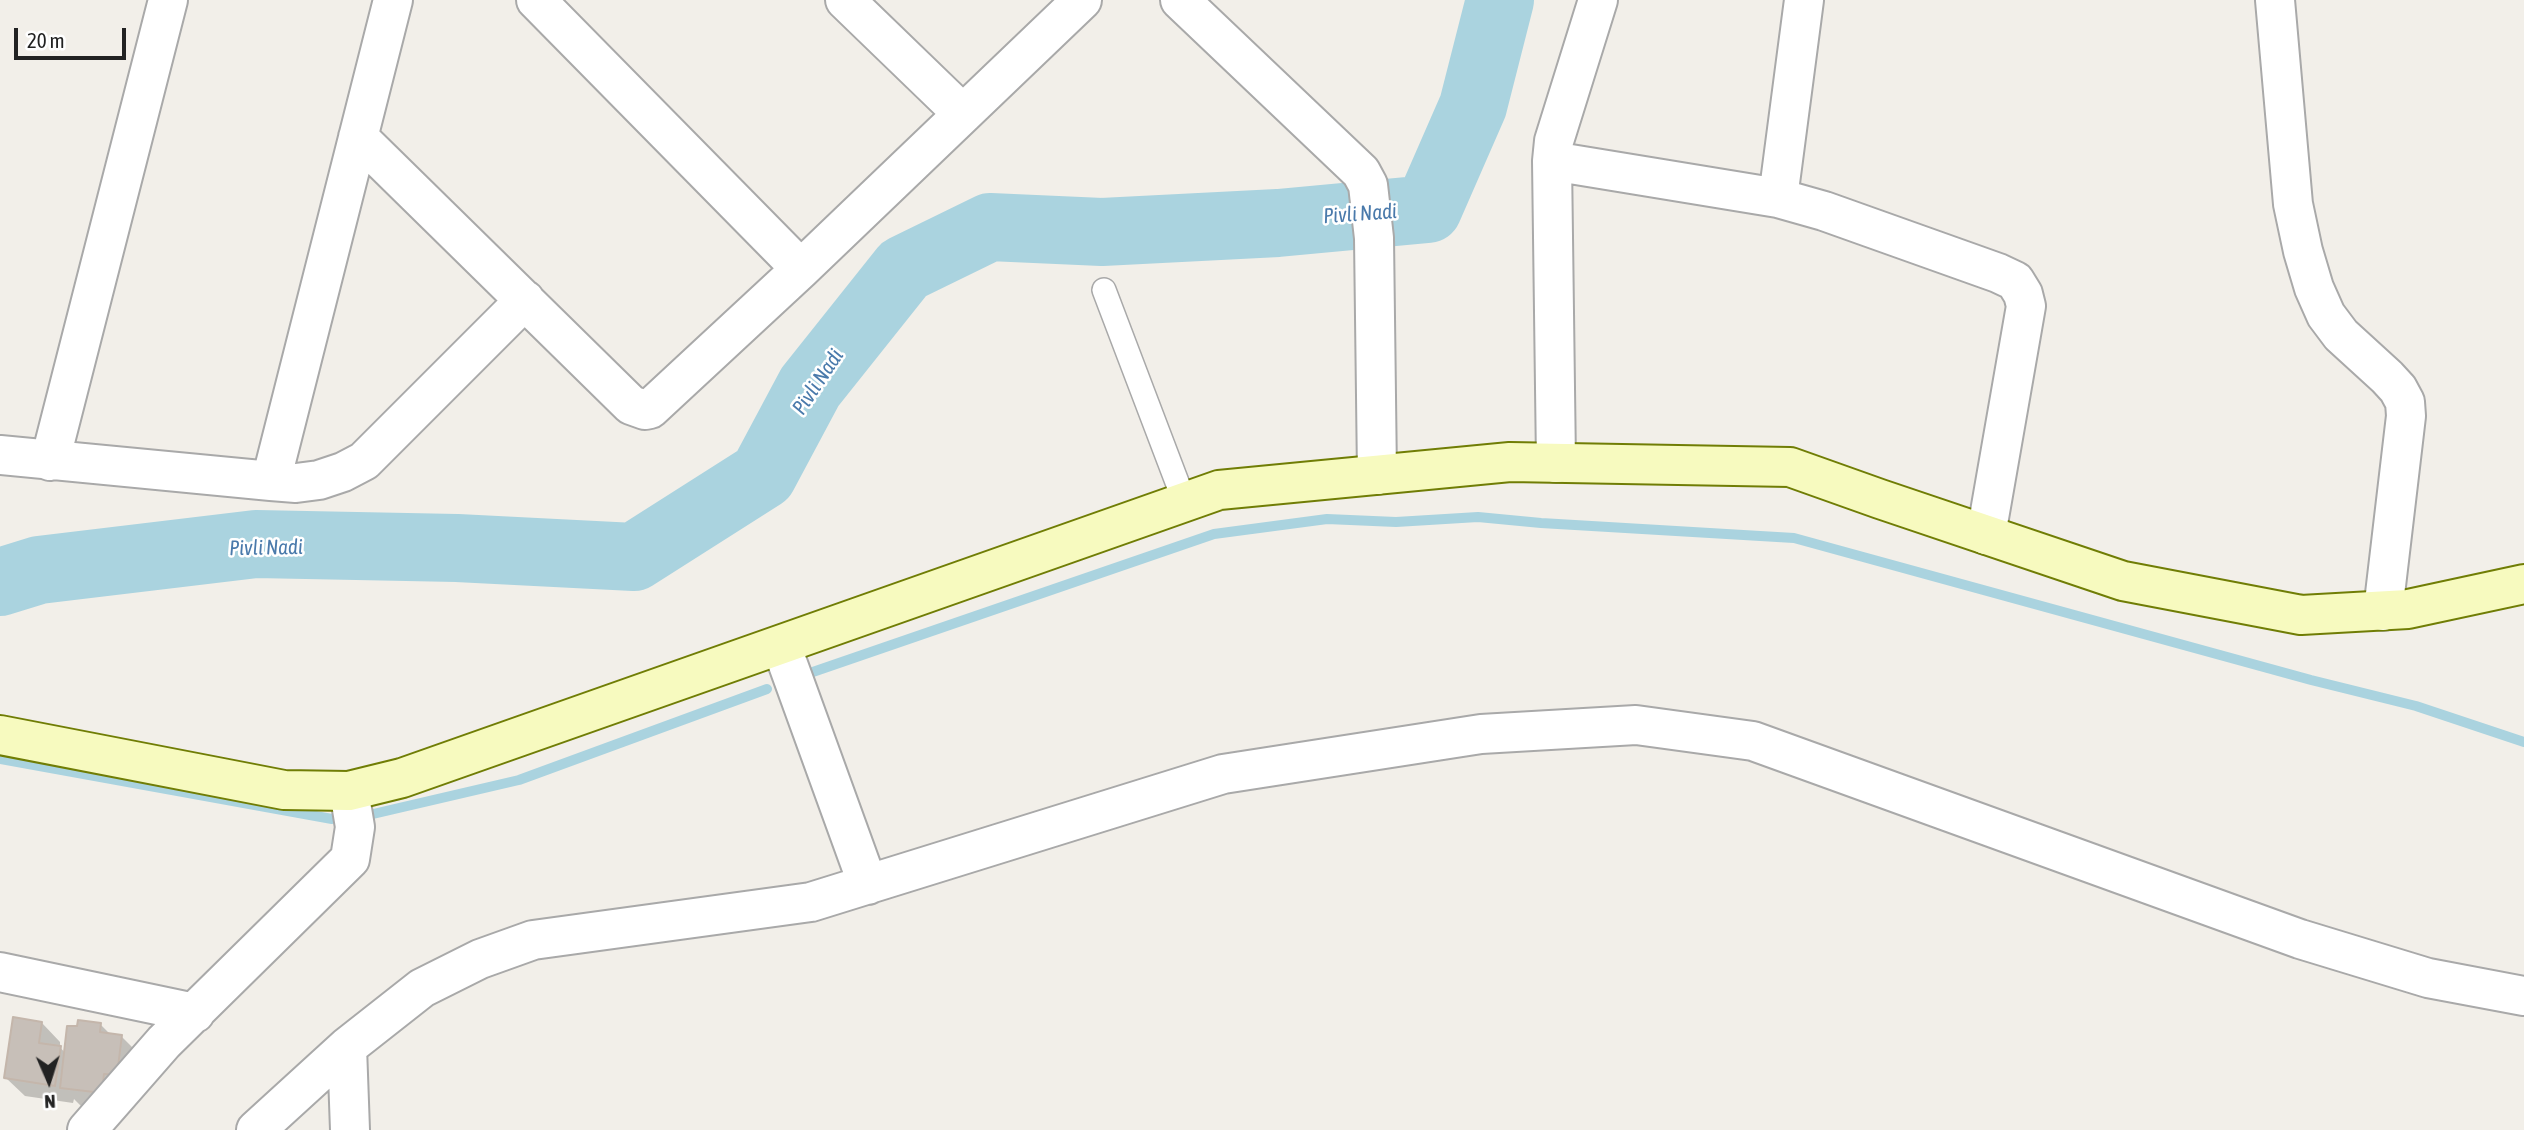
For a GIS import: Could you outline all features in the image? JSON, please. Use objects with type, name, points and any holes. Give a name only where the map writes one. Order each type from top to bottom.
[{"type":"street","points":[[50,461],[168,0]]},
{"type":"street","points":[[271,481],[393,0]]},
{"type":"street","points":[[536,0],[801,269]]},
{"type":"street","points":[[845,0],[963,114]]},
{"type":"street","points":[[358,137],[631,405],[645,410],[650,409],[801,269],[1082,0]]},
{"type":"street","points":[[1180,0],[1361,172],[1368,185],[1374,238],[1377,475]]},
{"type":"street","points":[[1556,463],[1552,161],[1554,141],[1598,0]]},
{"type":"street","points":[[1778,198],[1804,0]]},
{"type":"street","points":[[2274,0],[2293,204],[2314,288],[2326,315],[2341,335],[2388,377],[2405,402],[2406,416],[2383,611]]},
{"type":"street","points":[[1552,161],[1778,198],[1824,211],[2015,281],[2026,306],[1986,535]]},
{"type":"street","points":[[0,455],[271,481],[319,481],[364,461],[525,300]]},
{"type":"street","points":[[0,735],[284,790],[349,791],[402,778],[1219,490],[1510,463],[1790,467],[2123,580],[2301,615],[2408,609],[2524,584]]},
{"type":"street","points":[[781,645],[868,885]]},
{"type":"street","points":[[256,1130],[347,1047],[422,988],[480,960],[533,940],[811,902],[1223,774],[1481,734],[1636,725],[1753,741],[2300,939],[2428,978],[2524,996]]},
{"type":"street","points":[[87,1130],[164,1042],[350,859],[355,827],[349,791]]},
{"type":"street","points":[[0,972],[195,1013]]},
{"type":"street","points":[[347,1047],[350,1130]]},
{"type":"lane","points":[[1104,290],[1185,503]]},
{"type":"building","points":[[13,1017],[42,1022],[39,1043],[61,1046],[55,1086],[4,1078]]},
{"type":"building","points":[[78,1020],[101,1023],[100,1032],[122,1035],[117,1075],[104,1074],[102,1093],[60,1088],[67,1026],[77,1026]]},
{"type":"waterway","name":"Pivli Nadi","points":[[0,582],[39,570],[256,544],[457,548],[634,557],[763,475],[810,387],[904,269],[990,227],[1102,232],[1278,223],[1428,209],[1473,106],[1500,0]]},
{"type":"waterway","points":[[807,674],[1214,534],[1327,519],[1396,522],[1478,517],[1794,538],[2311,680],[2416,706],[2524,742]]},
{"type":"waterway","points":[[373,814],[519,780],[767,689]]},
{"type":"waterway","points":[[0,759],[332,819]]}]
